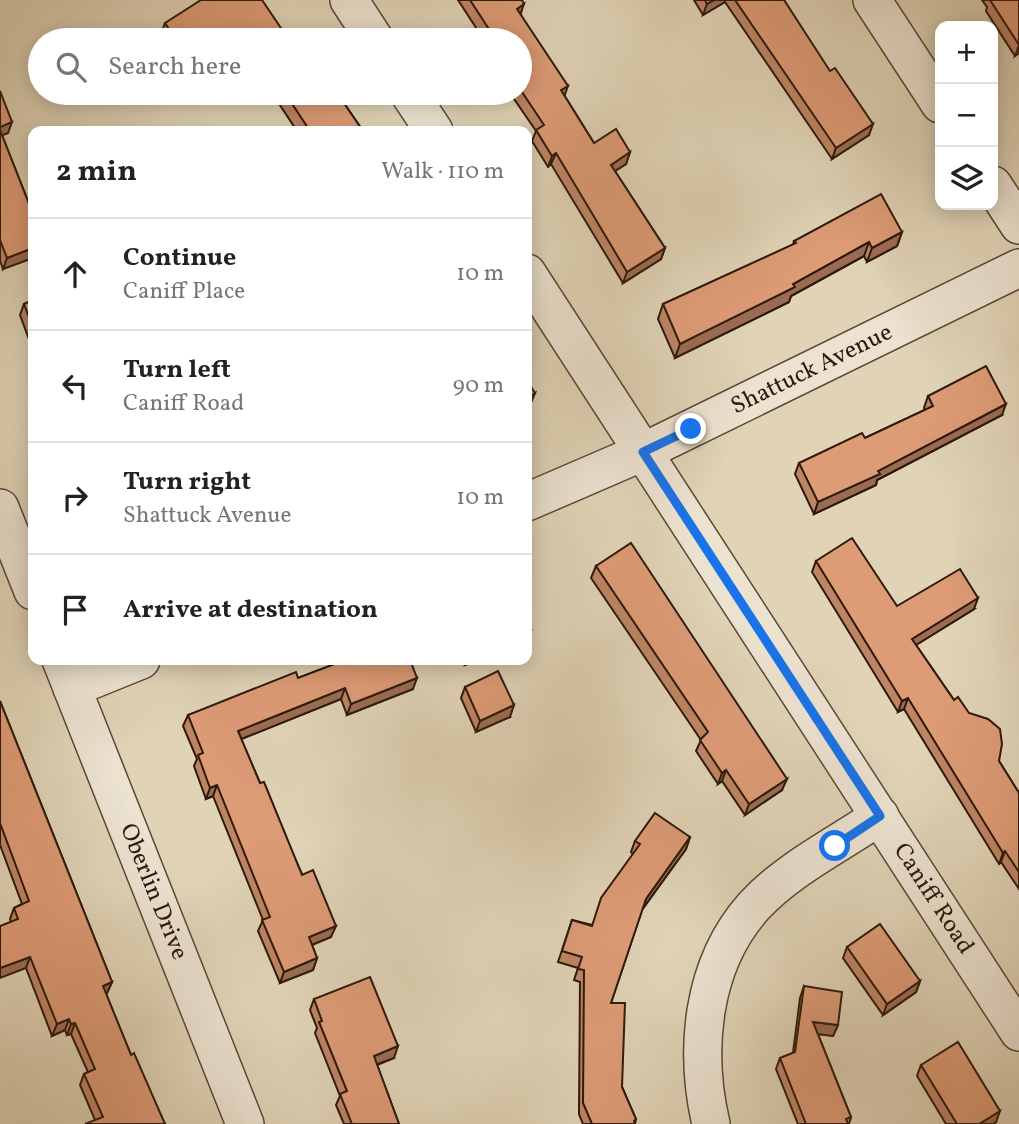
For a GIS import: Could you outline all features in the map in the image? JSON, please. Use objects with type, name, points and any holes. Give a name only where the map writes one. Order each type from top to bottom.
[{"type":"street","points":[[349,0],[366,28]]},
{"type":"street","points":[[872,0],[935,96]]},
{"type":"street","points":[[417,105],[431,126]]},
{"type":"street","points":[[998,193],[1019,225]]},
{"type":"street","name":"Shattuck Avenue","points":[[532,500],[643,452],[1019,268]]},
{"type":"street","name":"Caniff Road","points":[[532,281],[1019,1032]]},
{"type":"street","points":[[0,508],[28,578]]},
{"type":"street","points":[[66,674],[114,665]]},
{"type":"street","name":"Oberlin Drive","points":[[66,674],[245,1124]]},
{"type":"street","points":[[711,1124],[702,1084],[702,1031],[711,987],[728,947],[753,907],[780,883],[880,816]]},
{"type":"building","points":[[201,0],[262,0],[281,28],[168,28],[165,23]]},
{"type":"building","points":[[470,0],[522,0],[524,4],[517,9],[530,28],[488,28]]},
{"type":"building","points":[[735,0],[784,0],[830,71],[835,68],[873,124],[836,148]]},
{"type":"building","points":[[990,0],[1019,0],[1019,45]]},
{"type":"building","points":[[532,32],[568,86],[561,90],[594,143],[616,129],[630,152],[611,165],[665,248],[627,272],[556,153],[552,156],[536,130],[544,125],[531,105]]},
{"type":"building","points":[[0,91],[12,122],[0,127]]},
{"type":"building","points":[[293,105],[345,105],[360,126],[307,126]]},
{"type":"building","points":[[0,130],[28,201],[28,250],[7,258],[0,240]]},
{"type":"building","points":[[881,194],[902,232],[872,248],[869,242],[793,284],[795,287],[680,344],[663,304],[796,243],[794,241]]},
{"type":"building","points":[[986,366],[1006,404],[878,471],[880,474],[818,502],[799,463],[862,433],[865,438],[933,406],[928,396]]},
{"type":"building","points":[[852,538],[897,606],[960,569],[978,598],[912,639],[954,700],[958,697],[969,713],[988,719],[1000,729],[1002,744],[999,761],[1019,793],[1019,872],[1005,851],[1003,853],[908,698],[902,701],[816,561]]},
{"type":"building","points":[[631,543],[787,779],[749,804],[726,770],[722,773],[700,740],[708,732],[596,566]]},
{"type":"building","points":[[332,665],[412,665],[417,678],[351,704],[345,688],[238,731],[260,783],[264,782],[302,875],[313,870],[336,926],[309,937],[317,958],[284,972],[262,920],[270,917],[217,785],[210,788],[198,755],[203,753],[188,715],[296,672],[298,678]]},
{"type":"building","points":[[498,671],[514,705],[480,721],[465,687]]},
{"type":"building","points":[[0,701],[112,982],[103,986],[131,1055],[134,1053],[165,1124],[85,1124],[103,1117],[84,1074],[95,1069],[75,1023],[71,1024],[69,1019],[57,1024],[30,957],[0,968],[0,926],[18,919],[14,908],[29,901],[0,823]]},
{"type":"building","points":[[655,813],[690,837],[646,899],[611,1003],[625,1003],[622,1087],[636,1119],[635,1124],[592,1124],[583,1103],[584,970],[578,969],[582,957],[562,951],[572,920],[592,926],[601,898],[640,844],[635,841]]},
{"type":"building","points":[[880,924],[920,981],[887,1004],[847,947]]},
{"type":"building","points":[[370,977],[398,1046],[374,1056],[399,1124],[352,1124],[340,1094],[347,1091],[319,1022],[322,1021],[314,999]]},
{"type":"building","points":[[804,986],[842,992],[838,1025],[813,1022],[851,1117],[846,1119],[848,1124],[806,1124],[780,1058],[795,1052]]},
{"type":"building","points":[[958,1042],[1000,1111],[979,1124],[957,1124],[921,1065]]},
{"type":"route","points":[[691,429],[643,452],[880,816],[835,846]]}]
